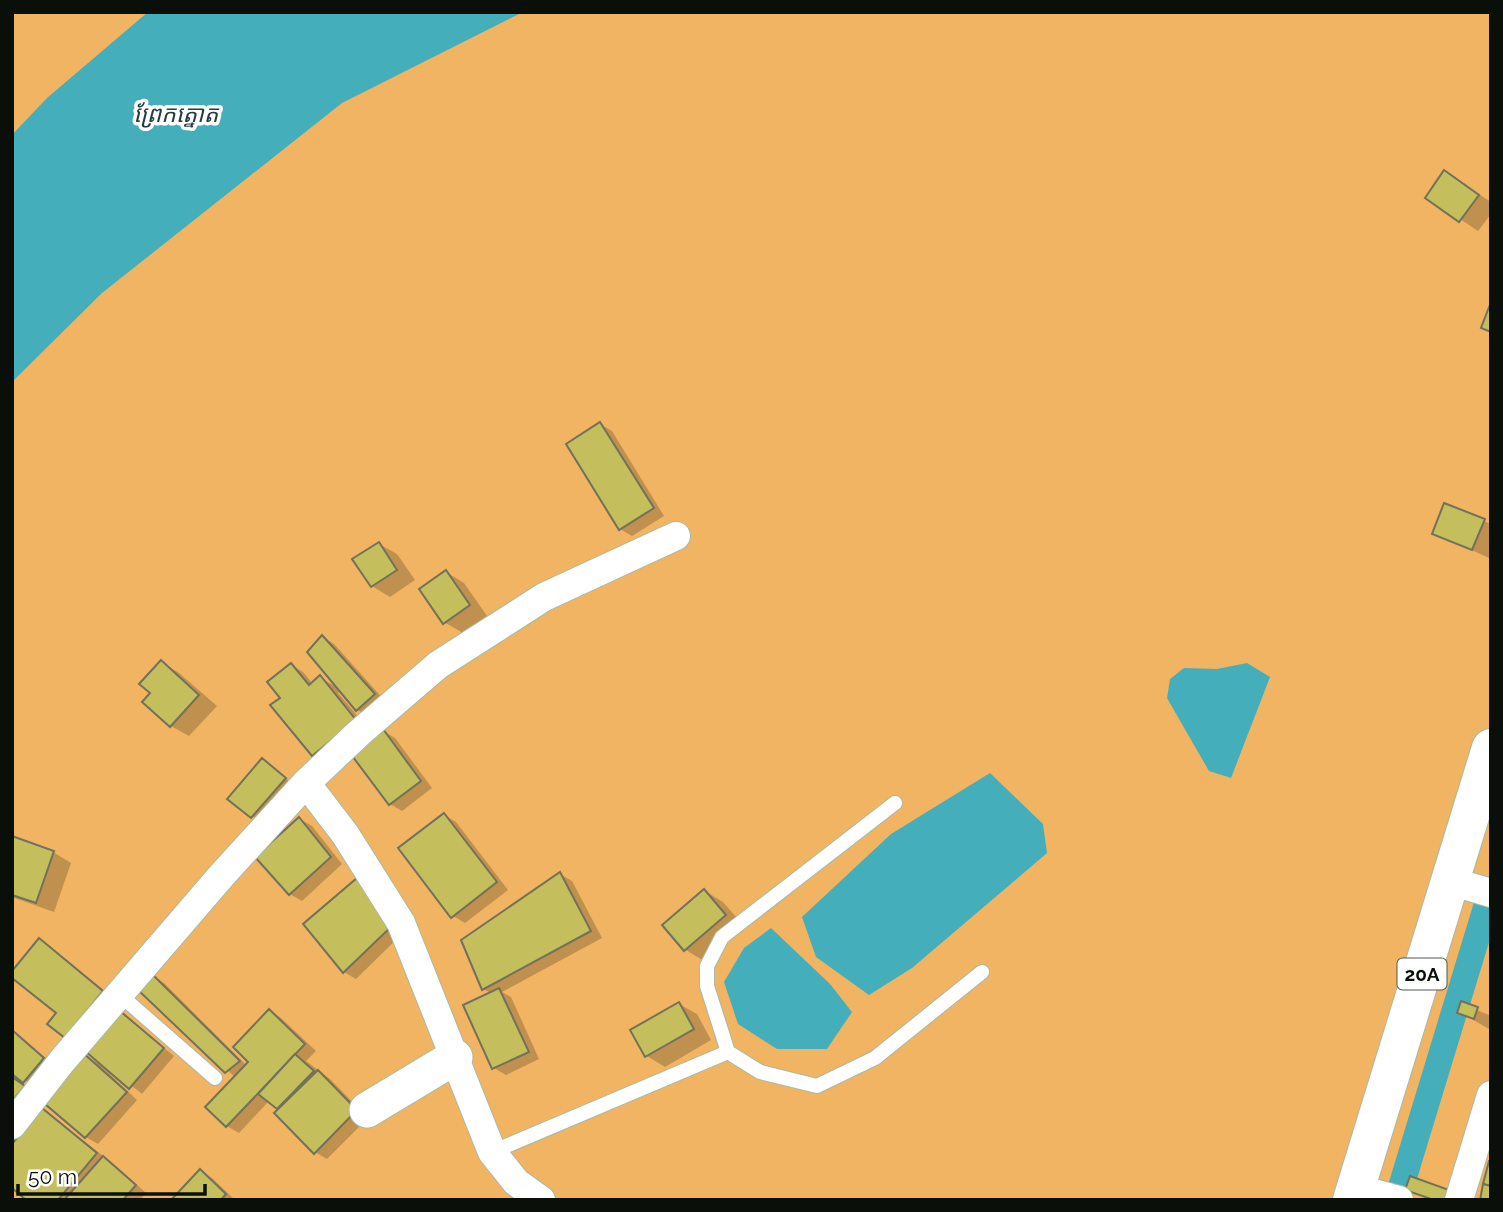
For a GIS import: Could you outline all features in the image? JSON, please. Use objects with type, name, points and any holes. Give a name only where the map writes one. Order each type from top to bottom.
[{"type":"main road","name":"20A","points":[[1354,1194],[1491,748]]},
{"type":"street","points":[[12,1125],[119,994],[306,783],[438,665],[544,597],[676,536]]},
{"type":"street","points":[[306,783],[345,834],[401,923],[492,1152],[516,1182],[541,1200]]},
{"type":"street","points":[[1450,881],[1491,893]]},
{"type":"street","points":[[367,1110],[455,1057]]},
{"type":"street","points":[[1459,1200],[1491,1095]]},
{"type":"street","points":[[1354,1194],[1396,1199]]},
{"type":"lane","points":[[895,803],[722,937],[707,966],[707,986],[728,1052],[760,1072],[817,1086],[875,1058],[982,972]]},
{"type":"lane","points":[[119,994],[215,1077]]},
{"type":"lane","points":[[492,1152],[728,1052]]},
{"type":"shaded area","points":[[12,12],[1491,12],[1491,1200],[12,1200]]},
{"type":"water","name":"ព្រែកត្នោត","points":[[148,12],[523,12],[342,103],[102,293],[12,382],[12,135],[47,98]]},
{"type":"water","points":[[1247,663],[1270,677],[1231,778],[1209,771],[1167,698],[1170,679],[1184,668],[1217,669]]},
{"type":"water","points":[[990,773],[1043,824],[1047,853],[912,968],[869,995],[816,957],[802,917],[891,834]]},
{"type":"water","points":[[771,928],[830,984],[852,1012],[827,1049],[777,1049],[738,1024],[724,982],[744,948]]},
{"type":"building","points":[[1444,170],[1479,195],[1459,222],[1425,198]]},
{"type":"building","points":[[1491,302],[1491,332],[1481,328]]},
{"type":"building","points":[[600,422],[654,508],[619,530],[566,444]]},
{"type":"building","points":[[1444,503],[1485,519],[1472,550],[1432,534]]},
{"type":"building","points":[[379,542],[397,570],[371,587],[352,559]]},
{"type":"building","points":[[446,570],[470,605],[443,624],[419,589]]},
{"type":"building","points":[[322,635],[375,694],[356,711],[307,652]]},
{"type":"building","points":[[161,660],[199,695],[170,727],[142,702],[150,693],[139,684]]},
{"type":"building","points":[[291,663],[309,685],[320,675],[356,720],[312,756],[270,705],[280,698],[267,682]]},
{"type":"building","points":[[383,729],[421,781],[389,805],[350,753]]},
{"type":"building","points":[[262,758],[286,778],[251,818],[227,799]]},
{"type":"building","points":[[444,813],[497,882],[451,918],[398,848]]},
{"type":"building","points":[[299,817],[331,857],[289,895],[255,857]]},
{"type":"building","points":[[12,836],[54,851],[36,903],[12,895]]},
{"type":"building","points":[[560,872],[591,931],[482,990],[461,940]]},
{"type":"building","points":[[357,878],[394,924],[343,973],[303,924]]},
{"type":"building","points":[[704,889],[726,915],[684,951],[662,925]]},
{"type":"building","points":[[39,938],[103,991],[65,1038],[47,1024],[56,1013],[12,978],[12,971]]},
{"type":"building","points":[[152,974],[240,1061],[225,1073],[137,989]]},
{"type":"building","points":[[499,988],[529,1052],[492,1069],[463,1005]]},
{"type":"building","points":[[1461,1001],[1478,1007],[1474,1019],[1457,1013]]},
{"type":"building","points":[[679,1002],[694,1029],[645,1057],[630,1030]]},
{"type":"building","points":[[269,1009],[305,1044],[226,1127],[205,1107],[248,1062],[233,1047]]},
{"type":"building","points":[[120,1011],[164,1048],[129,1089],[85,1051]]},
{"type":"building","points":[[12,1030],[44,1058],[23,1083],[12,1074]]},
{"type":"building","points":[[82,1052],[127,1092],[85,1138],[45,1104]]},
{"type":"building","points":[[295,1054],[314,1071],[277,1109],[258,1094]]},
{"type":"building","points":[[318,1070],[357,1110],[314,1154],[274,1113]]},
{"type":"building","points":[[12,1077],[25,1086],[14,1099],[12,1098]]},
{"type":"building","points":[[42,1108],[97,1153],[58,1200],[26,1200],[12,1188],[12,1144]]},
{"type":"building","points":[[103,1156],[136,1185],[123,1200],[64,1200]]},
{"type":"building","points":[[1491,1161],[1491,1186],[1483,1184]]},
{"type":"building","points":[[200,1169],[226,1194],[221,1200],[171,1200]]},
{"type":"building","points":[[1410,1176],[1449,1190],[1446,1200],[1434,1200],[1405,1190]]},
{"type":"building","points":[[1483,1184],[1491,1186],[1491,1200],[1480,1200]]},
{"type":"waterway","points":[[1397,1200],[1491,891]]}]
